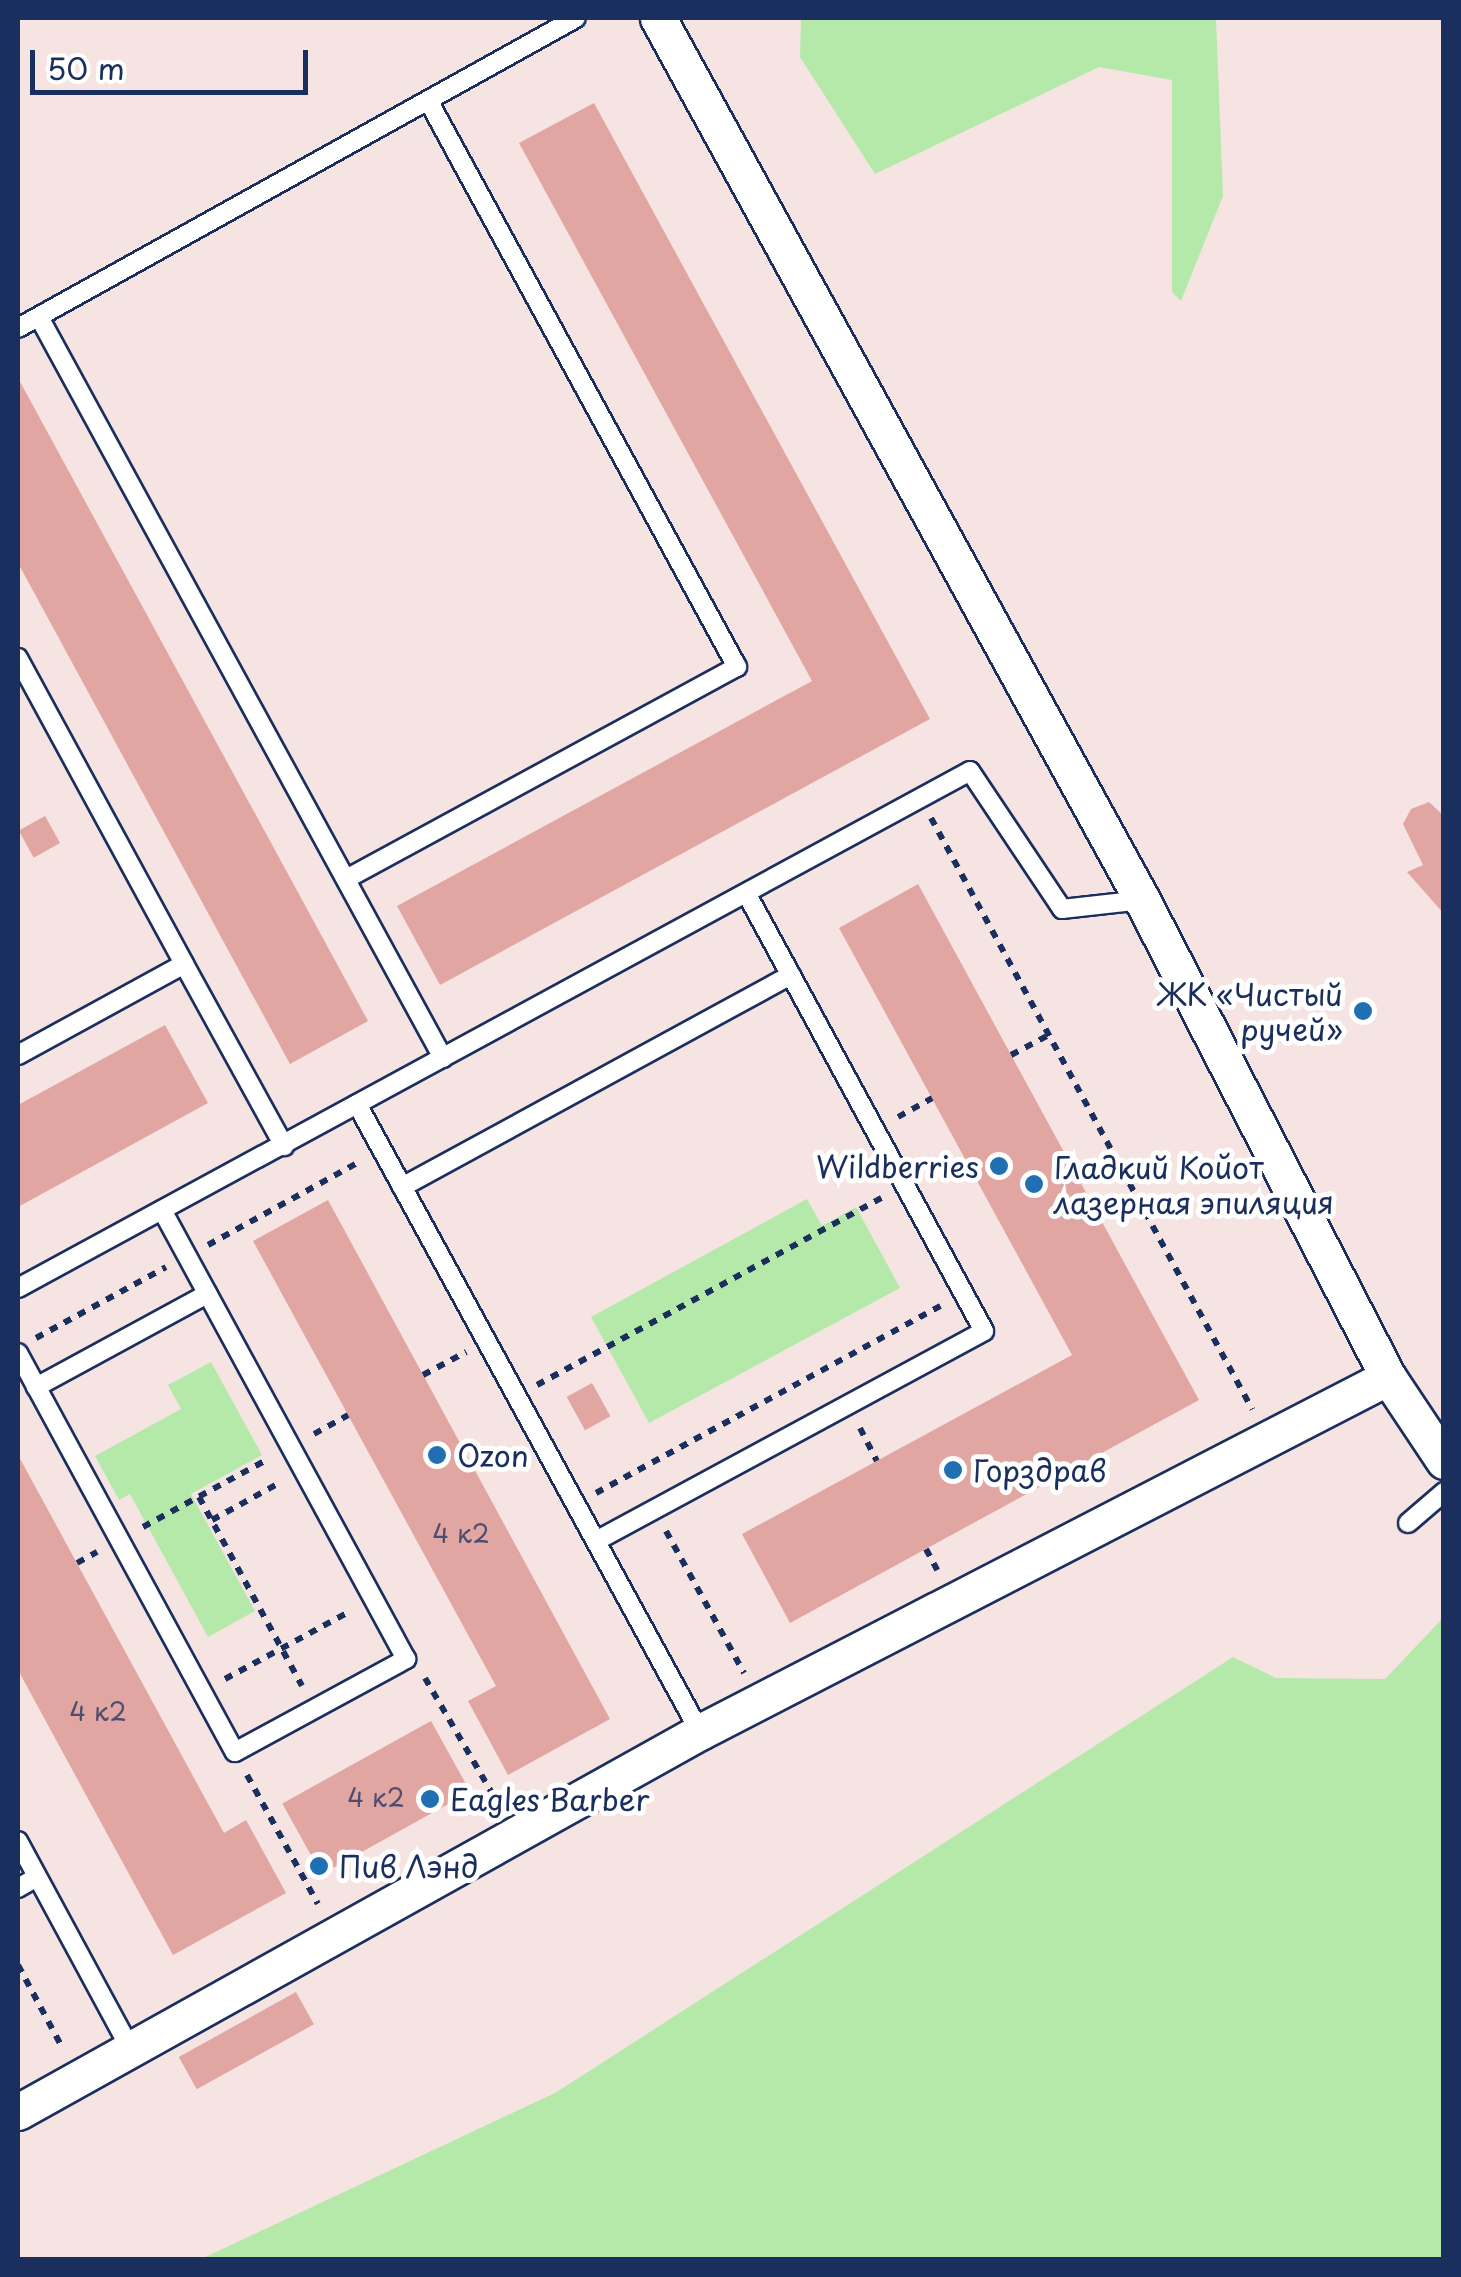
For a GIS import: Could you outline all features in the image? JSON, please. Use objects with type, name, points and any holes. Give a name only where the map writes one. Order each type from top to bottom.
[{"type":"street","points":[[658,18],[1142,900],[1388,1378],[1444,1461]]},
{"type":"street","points":[[18,2112],[700,1732],[1268,1436],[1388,1378]]},
{"type":"lane","points":[[18,328],[430,104],[576,18]]},
{"type":"lane","points":[[346,879],[736,666],[430,104]]},
{"type":"lane","points":[[39,317],[443,1058]]},
{"type":"lane","points":[[18,658],[284,1146]]},
{"type":"lane","points":[[18,1288],[970,770],[1062,909],[1142,900]]},
{"type":"lane","points":[[596,1542],[984,1331],[746,893]]},
{"type":"lane","points":[[18,1055],[184,964]]},
{"type":"lane","points":[[402,1187],[791,976]]},
{"type":"lane","points":[[357,1104],[700,1732]]},
{"type":"lane","points":[[18,1353],[234,1752],[406,1659],[162,1210]]},
{"type":"lane","points":[[36,1387],[208,1294]]},
{"type":"lane","points":[[1408,1523],[1444,1492]]},
{"type":"lane","points":[[18,1841],[131,2050]]},
{"type":"lane","points":[[18,1888],[37,1877]]},
{"type":"path","points":[[920,798],[1268,1436]]},
{"type":"path","points":[[1011,1055],[1049,1035]]},
{"type":"path","points":[[875,1129],[932,1098]]},
{"type":"path","points":[[517,1396],[905,1185]]},
{"type":"path","points":[[576,1504],[964,1293]]},
{"type":"path","points":[[423,1375],[486,1340]]},
{"type":"path","points":[[847,1405],[878,1461]]},
{"type":"path","points":[[76,1563],[348,1415]]},
{"type":"path","points":[[212,1520],[304,1470]]},
{"type":"path","points":[[199,1496],[315,1709]]},
{"type":"path","points":[[655,1510],[759,1701]]},
{"type":"path","points":[[202,1692],[374,1599]]},
{"type":"path","points":[[406,1659],[435,1688],[515,1834]]},
{"type":"path","points":[[234,1752],[335,1936]]},
{"type":"path","points":[[18,1965],[80,2078]]},
{"type":"green space","points":[[801,18],[1216,18],[1223,196],[1181,301],[1172,292],[1172,80],[1099,67],[875,174],[800,57]]},
{"type":"green space","points":[[807,1199],[822,1226],[856,1207],[900,1288],[649,1423],[591,1317]]},
{"type":"green space","points":[[211,1362],[262,1455],[191,1494],[255,1611],[208,1637],[130,1494],[119,1500],[95,1456],[181,1409],[168,1385]]},
{"type":"green space","points":[[1443,1618],[1443,2259],[201,2259],[555,2093],[1233,1657],[1276,1678],[1385,1679]]},
{"type":"building","points":[[594,103],[930,719],[440,985],[397,906],[812,681],[519,143]]},
{"type":"building","points":[[18,378],[368,1021],[290,1064],[18,563]]},
{"type":"building","points":[[1429,802],[1444,816],[1444,914],[1407,872],[1423,865],[1403,824],[1411,809]]},
{"type":"building","points":[[45,816],[60,843],[34,858],[19,831]]},
{"type":"building","points":[[918,884],[1199,1400],[790,1623],[742,1534],[1072,1355],[839,928]]},
{"type":"building","points":[[165,1025],[208,1103],[18,1207],[18,1105]]},
{"type":"building","points":[[328,1200],[610,1719],[508,1775],[468,1701],[496,1686],[253,1241]]},
{"type":"building","points":[[592,1383],[610,1416],[585,1430],[567,1397]]},
{"type":"building","points":[[18,1455],[224,1833],[246,1820],[286,1893],[173,1955],[18,1670]]},
{"type":"building","points":[[431,1721],[470,1792],[322,1874],[282,1803]]},
{"type":"building","points":[[296,1992],[314,2024],[197,2089],[179,2057]]},
{"type":"place","name":"ЖК «Чистый ручей»","points":[[1363,1011]]},
{"type":"place","name":"Wildberries","points":[[999,1166]]},
{"type":"place","name":"Гладкий Койот лазерная эпиляция","points":[[1034,1184]]},
{"type":"place","name":"Ozon","points":[[437,1455]]},
{"type":"place","name":"Горздрав","points":[[953,1470]]},
{"type":"place","name":"Eagles Barber","points":[[430,1799]]},
{"type":"place","name":"Пив Лэнд","points":[[319,1866]]}]
